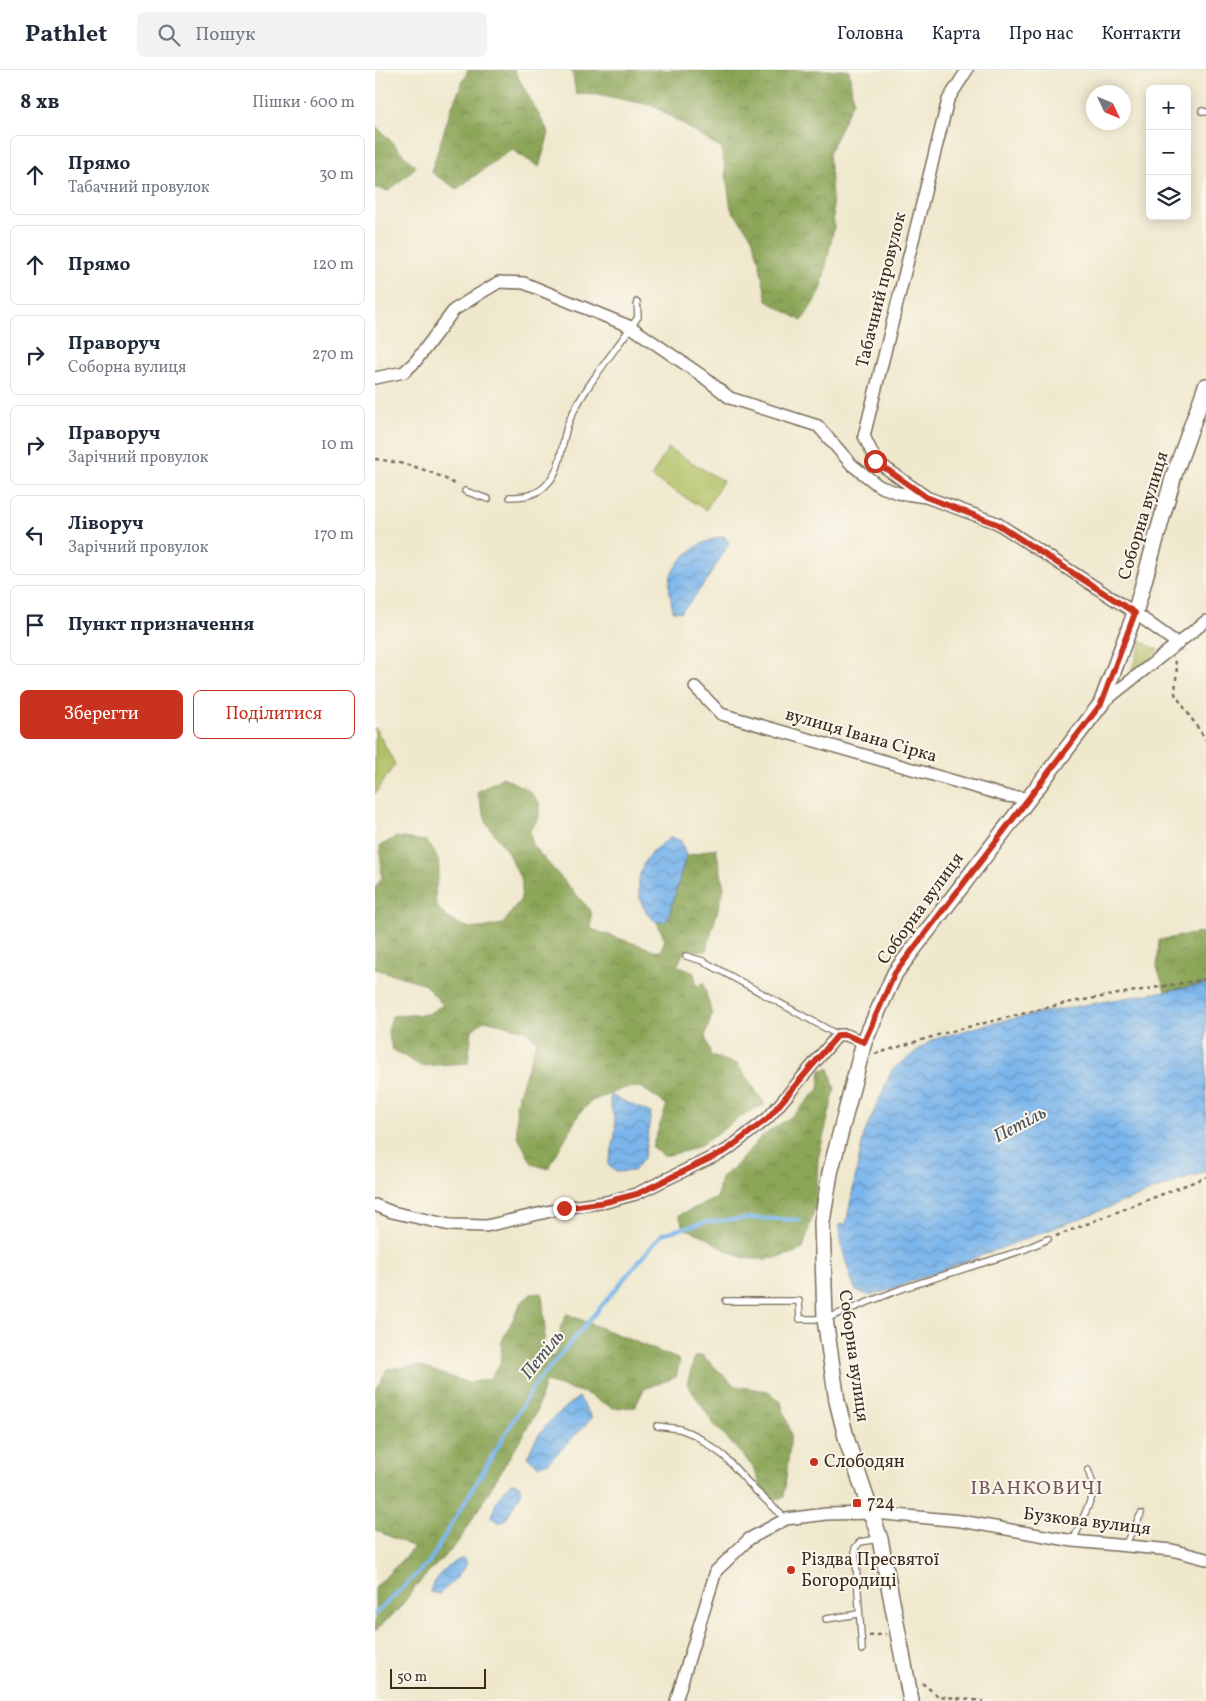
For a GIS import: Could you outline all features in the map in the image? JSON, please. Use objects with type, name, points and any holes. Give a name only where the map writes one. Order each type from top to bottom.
[{"type":"street","name":"Табачний провулок","points":[[926,497],[875,461],[864,436],[948,100],[967,70]]},
{"type":"street","points":[[375,378],[404,372],[415,362],[454,310],[499,282],[524,283],[631,327],[701,375],[729,398],[818,426],[852,464],[879,486],[898,494],[926,497],[997,524],[1135,613],[1177,644]]},
{"type":"street","name":"Соборна вулиця","points":[[911,1701],[909,1678],[900,1632],[874,1513],[847,1441],[837,1401],[825,1319],[823,1222],[830,1173],[864,1042],[895,973],[1027,798],[1101,704],[1135,613],[1174,475],[1206,386]]},
{"type":"street","points":[[1101,704],[1206,621]]},
{"type":"street","name":"вулиця Івана Сірка","points":[[695,687],[721,714],[1006,796],[1027,798]]},
{"type":"street","points":[[375,1205],[392,1212],[450,1225],[486,1226],[637,1194],[727,1150],[745,1137],[768,1118],[838,1035],[846,1035],[864,1042]]},
{"type":"street","name":"Бузкова вулиця","points":[[786,1518],[826,1514],[874,1513],[961,1521],[1073,1541],[1172,1550],[1206,1559]]},
{"type":"street","points":[[676,1701],[715,1571],[749,1539],[786,1518]]},
{"type":"lane","points":[[510,497],[529,497],[547,484],[558,468],[562,438],[570,417],[637,317],[637,302]]},
{"type":"lane","points":[[465,491],[488,499]]},
{"type":"lane","points":[[686,956],[703,961],[838,1035]]},
{"type":"lane","points":[[727,1301],[799,1301],[799,1319],[825,1319],[904,1288],[1023,1250],[1048,1239]]},
{"type":"lane","points":[[657,1426],[681,1428],[695,1435],[724,1456],[755,1490],[786,1518]]},
{"type":"lane","points":[[1073,1541],[1095,1490],[1087,1470]]},
{"type":"lane","points":[[1124,1547],[1141,1514]]},
{"type":"lane","points":[[862,1650],[858,1614],[855,1548],[860,1542],[880,1539]]},
{"type":"lane","points":[[826,1619],[858,1614]]},
{"type":"path","points":[[375,459],[405,463],[424,469],[465,491]]},
{"type":"path","points":[[1167,652],[1177,665],[1175,694],[1206,740]]},
{"type":"path","points":[[860,1059],[948,1032],[1066,1003],[1206,979]]},
{"type":"path","points":[[1048,1239],[1206,1176]]},
{"type":"path","points":[[861,1636],[900,1632]]},
{"type":"path","points":[[909,1678],[922,1684],[938,1696],[983,1701]]},
{"type":"green space","points":[[468,70],[514,70],[549,133],[539,167],[511,149],[457,189],[431,172],[452,106]]},
{"type":"green space","points":[[572,70],[849,70],[853,101],[829,153],[834,227],[821,290],[802,321],[767,301],[752,237],[731,209],[722,149],[654,106],[602,95],[576,94]]},
{"type":"green space","points":[[375,125],[416,167],[389,191],[375,188]]},
{"type":"green space","points":[[668,448],[723,481],[706,510],[651,477]]},
{"type":"green space","points":[[1142,642],[1158,650],[1145,664],[1130,673]]},
{"type":"green space","points":[[375,727],[395,764],[375,794]]},
{"type":"green space","points":[[503,777],[528,790],[539,802],[539,818],[530,830],[532,845],[591,911],[591,929],[660,952],[665,940],[657,922],[667,920],[686,856],[716,848],[724,888],[706,951],[685,950],[677,966],[694,973],[697,987],[703,982],[712,1015],[705,1036],[711,1056],[737,1064],[765,1104],[740,1117],[698,1146],[684,1152],[664,1156],[652,1147],[667,1105],[641,1087],[624,1088],[592,1101],[579,1114],[548,1169],[532,1164],[517,1135],[516,1103],[537,1041],[525,1030],[485,1020],[472,1030],[468,1063],[421,1066],[392,1049],[388,1032],[392,1016],[428,1014],[443,1005],[423,983],[375,969],[375,888],[382,878],[380,846],[396,837],[426,841],[439,863],[435,899],[439,909],[455,922],[467,927],[480,928],[503,924],[521,899],[522,882],[507,851],[487,824],[477,792]]},
{"type":"green space","points":[[1206,932],[1206,984],[1165,991],[1157,967],[1159,940]]},
{"type":"green space","points":[[829,1068],[835,1089],[818,1159],[816,1203],[803,1249],[772,1258],[752,1259],[732,1253],[704,1236],[684,1229],[679,1215],[717,1198],[721,1177],[735,1167],[761,1137],[795,1114],[819,1089],[821,1070]]},
{"type":"green space","points":[[542,1293],[545,1330],[543,1351],[553,1357],[561,1343],[560,1328],[567,1314],[680,1360],[676,1377],[644,1389],[635,1407],[613,1408],[585,1393],[545,1382],[536,1413],[459,1541],[416,1586],[399,1609],[375,1631],[375,1588],[414,1547],[375,1530],[375,1392],[387,1369],[420,1366],[468,1383],[489,1379],[500,1364],[502,1341],[521,1303],[531,1294]]},
{"type":"green space","points":[[702,1355],[735,1386],[768,1391],[781,1402],[791,1434],[784,1497],[773,1500],[762,1489],[753,1467],[714,1424],[687,1384],[695,1356]]},
{"type":"water","points":[[724,536],[729,543],[707,579],[681,612],[673,611],[670,582],[676,566],[694,548]]},
{"type":"water","points":[[671,837],[681,841],[686,856],[667,921],[657,922],[649,916],[640,899],[639,879],[646,860],[654,850]]},
{"type":"water","points":[[1206,984],[1206,1171],[884,1292],[868,1295],[856,1291],[842,1248],[839,1225],[846,1224],[864,1134],[892,1070],[932,1040],[985,1025],[1044,1012]]},
{"type":"water","points":[[610,1095],[651,1113],[644,1158],[633,1171],[616,1172],[608,1165],[615,1127]]},
{"type":"water","points":[[579,1397],[592,1418],[549,1462],[538,1466],[528,1457],[536,1439],[555,1416]]},
{"type":"water","points":[[511,1483],[519,1484],[521,1493],[506,1519],[500,1523],[492,1517],[494,1507]]},
{"type":"water","points":[[463,1558],[467,1563],[455,1580],[439,1594],[430,1592],[438,1576],[453,1563]]},
{"type":"waterway","name":"Петіль","points":[[375,1614],[429,1562],[534,1386],[662,1234],[706,1222],[750,1218],[800,1220]]},
{"type":"place","name":"Слободян","points":[[814,1462]]},
{"type":"place","name":"724","points":[[857,1503]]},
{"type":"place","name":"Різдва Пресвятої Богородиці","points":[[791,1570]]},
{"type":"district","name":"ІВАНКОВИЧІ","points":[[1037,1489]]},
{"type":"route","points":[[564,1208],[606,1202],[637,1194],[727,1150],[768,1118],[838,1035],[846,1035],[864,1042],[895,973],[1027,798],[1101,704],[1135,613],[997,524],[926,497],[875,461]]}]
